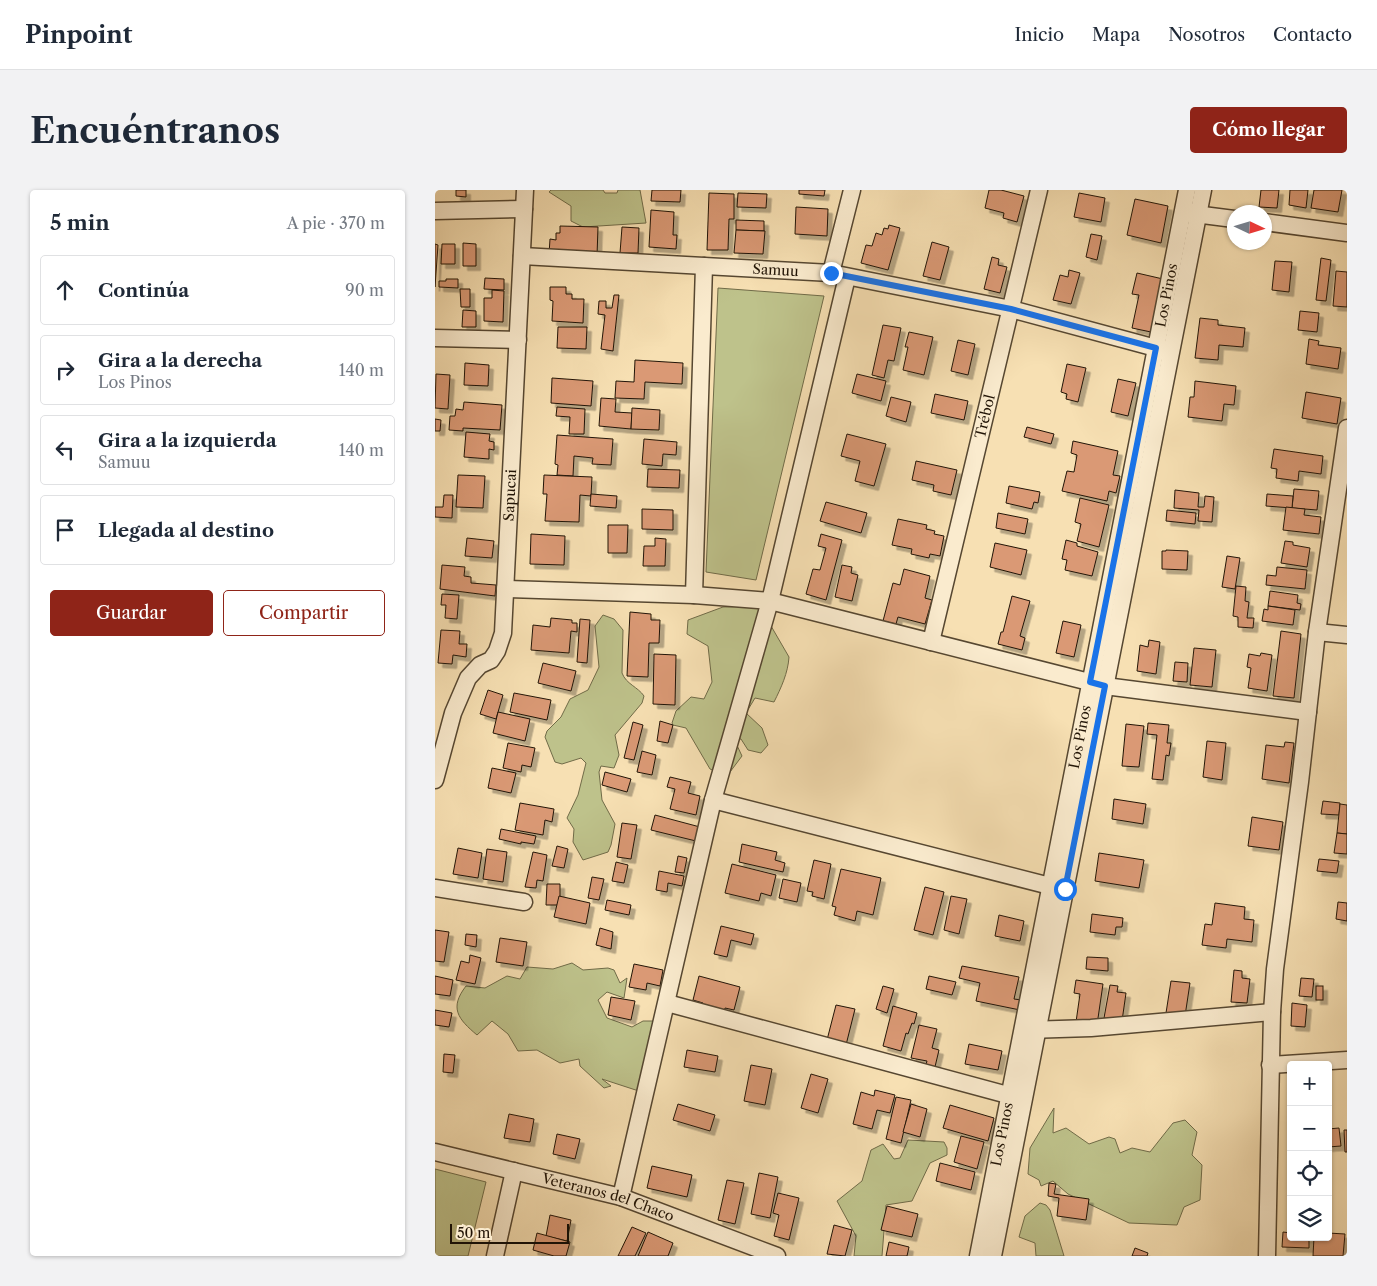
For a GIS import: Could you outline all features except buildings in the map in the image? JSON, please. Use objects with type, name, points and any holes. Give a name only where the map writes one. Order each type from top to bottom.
[{"type":"street","name":"Sapucai","points":[[435,780],[453,713],[468,678],[481,665],[491,660],[497,651],[503,633],[525,190]]},
{"type":"street","points":[[621,1197],[713,800],[770,601],[839,275],[852,190]]},
{"type":"street","name":"Trébol","points":[[931,642],[1039,190]]},
{"type":"street","name":"Los Pinos","points":[[978,1256],[1017,1097],[1030,1030],[1051,886],[1098,684],[1164,350],[1190,213],[1187,190]]},
{"type":"street","points":[[1203,190],[1190,213],[1227,218]]},
{"type":"street","points":[[435,211],[524,209]]},
{"type":"street","points":[[1272,223],[1347,233]]},
{"type":"street","name":"Samuu","points":[[522,256],[839,275],[1011,309],[1164,350]]},
{"type":"street","points":[[694,596],[704,266]]},
{"type":"street","points":[[435,338],[517,340]]},
{"type":"street","points":[[1267,1256],[1271,1012],[1275,969],[1300,782],[1317,632],[1347,428]]},
{"type":"street","points":[[505,590],[694,596],[770,601],[1098,684],[1308,712]]},
{"type":"street","points":[[1317,632],[1347,635]]},
{"type":"street","points":[[1098,684],[1030,1030],[1091,1028],[1271,1012]]},
{"type":"street","points":[[713,800],[1051,886]]},
{"type":"street","points":[[435,888],[523,902]]},
{"type":"street","points":[[667,1003],[1017,1097],[993,1256]]},
{"type":"street","points":[[1271,1065],[1347,1060]]},
{"type":"street","name":"Veteranos del Chaco","points":[[435,1152],[621,1197],[777,1256]]},
{"type":"street","points":[[495,1256],[514,1171]]},
{"type":"green space","points":[[551,190],[603,190],[605,193],[617,193],[618,190],[640,190],[646,223],[583,227],[571,221],[571,206],[549,192]]},
{"type":"green space","points":[[718,288],[824,296],[756,580],[706,572]]},
{"type":"green space","points":[[723,607],[760,607],[789,657],[787,669],[774,702],[755,698],[746,713],[762,728],[768,745],[761,753],[748,750],[741,739],[734,739],[742,756],[727,776],[710,769],[686,728],[673,725],[672,723],[676,711],[691,697],[704,699],[712,682],[708,646],[687,634],[688,620]]},
{"type":"green space","points":[[603,615],[614,619],[623,630],[622,673],[626,680],[644,696],[642,703],[615,735],[619,755],[614,768],[601,766],[599,772],[602,800],[615,824],[611,845],[608,852],[583,860],[573,842],[574,829],[567,818],[578,795],[586,763],[581,758],[562,764],[555,762],[545,737],[547,731],[561,717],[570,699],[588,690],[599,667],[595,626]]},
{"type":"green space","points":[[572,963],[583,970],[608,968],[614,970],[620,983],[627,978],[624,998],[607,992],[598,1000],[607,1018],[632,1027],[643,1021],[656,1021],[651,1095],[602,1079],[611,1086],[604,1088],[580,1066],[579,1059],[560,1063],[537,1050],[518,1051],[508,1034],[492,1021],[477,1035],[465,1024],[458,1013],[458,1001],[466,986],[485,988],[507,976],[520,979],[527,967],[553,969]]},
{"type":"green space","points":[[1054,1108],[1053,1133],[1066,1128],[1089,1144],[1109,1137],[1115,1139],[1120,1153],[1132,1148],[1150,1152],[1173,1123],[1185,1120],[1197,1132],[1192,1155],[1202,1165],[1200,1200],[1184,1207],[1177,1225],[1129,1223],[1068,1194],[1053,1181],[1041,1186],[1039,1180],[1028,1174],[1030,1148]]},
{"type":"green space","points":[[908,1140],[944,1142],[947,1148],[947,1155],[930,1163],[912,1201],[886,1205],[882,1256],[854,1256],[856,1236],[837,1201],[862,1181],[871,1150],[883,1144],[894,1159],[900,1158]]},
{"type":"green space","points":[[435,1169],[486,1182],[468,1256],[435,1256]]},
{"type":"green space","points":[[1040,1203],[1046,1205],[1050,1210],[1064,1256],[1036,1256],[1035,1243],[1019,1237],[1025,1216]]},
{"type":"route","points":[[831,273],[1011,309],[1156,348],[1090,682],[1105,686],[1065,889]]}]
